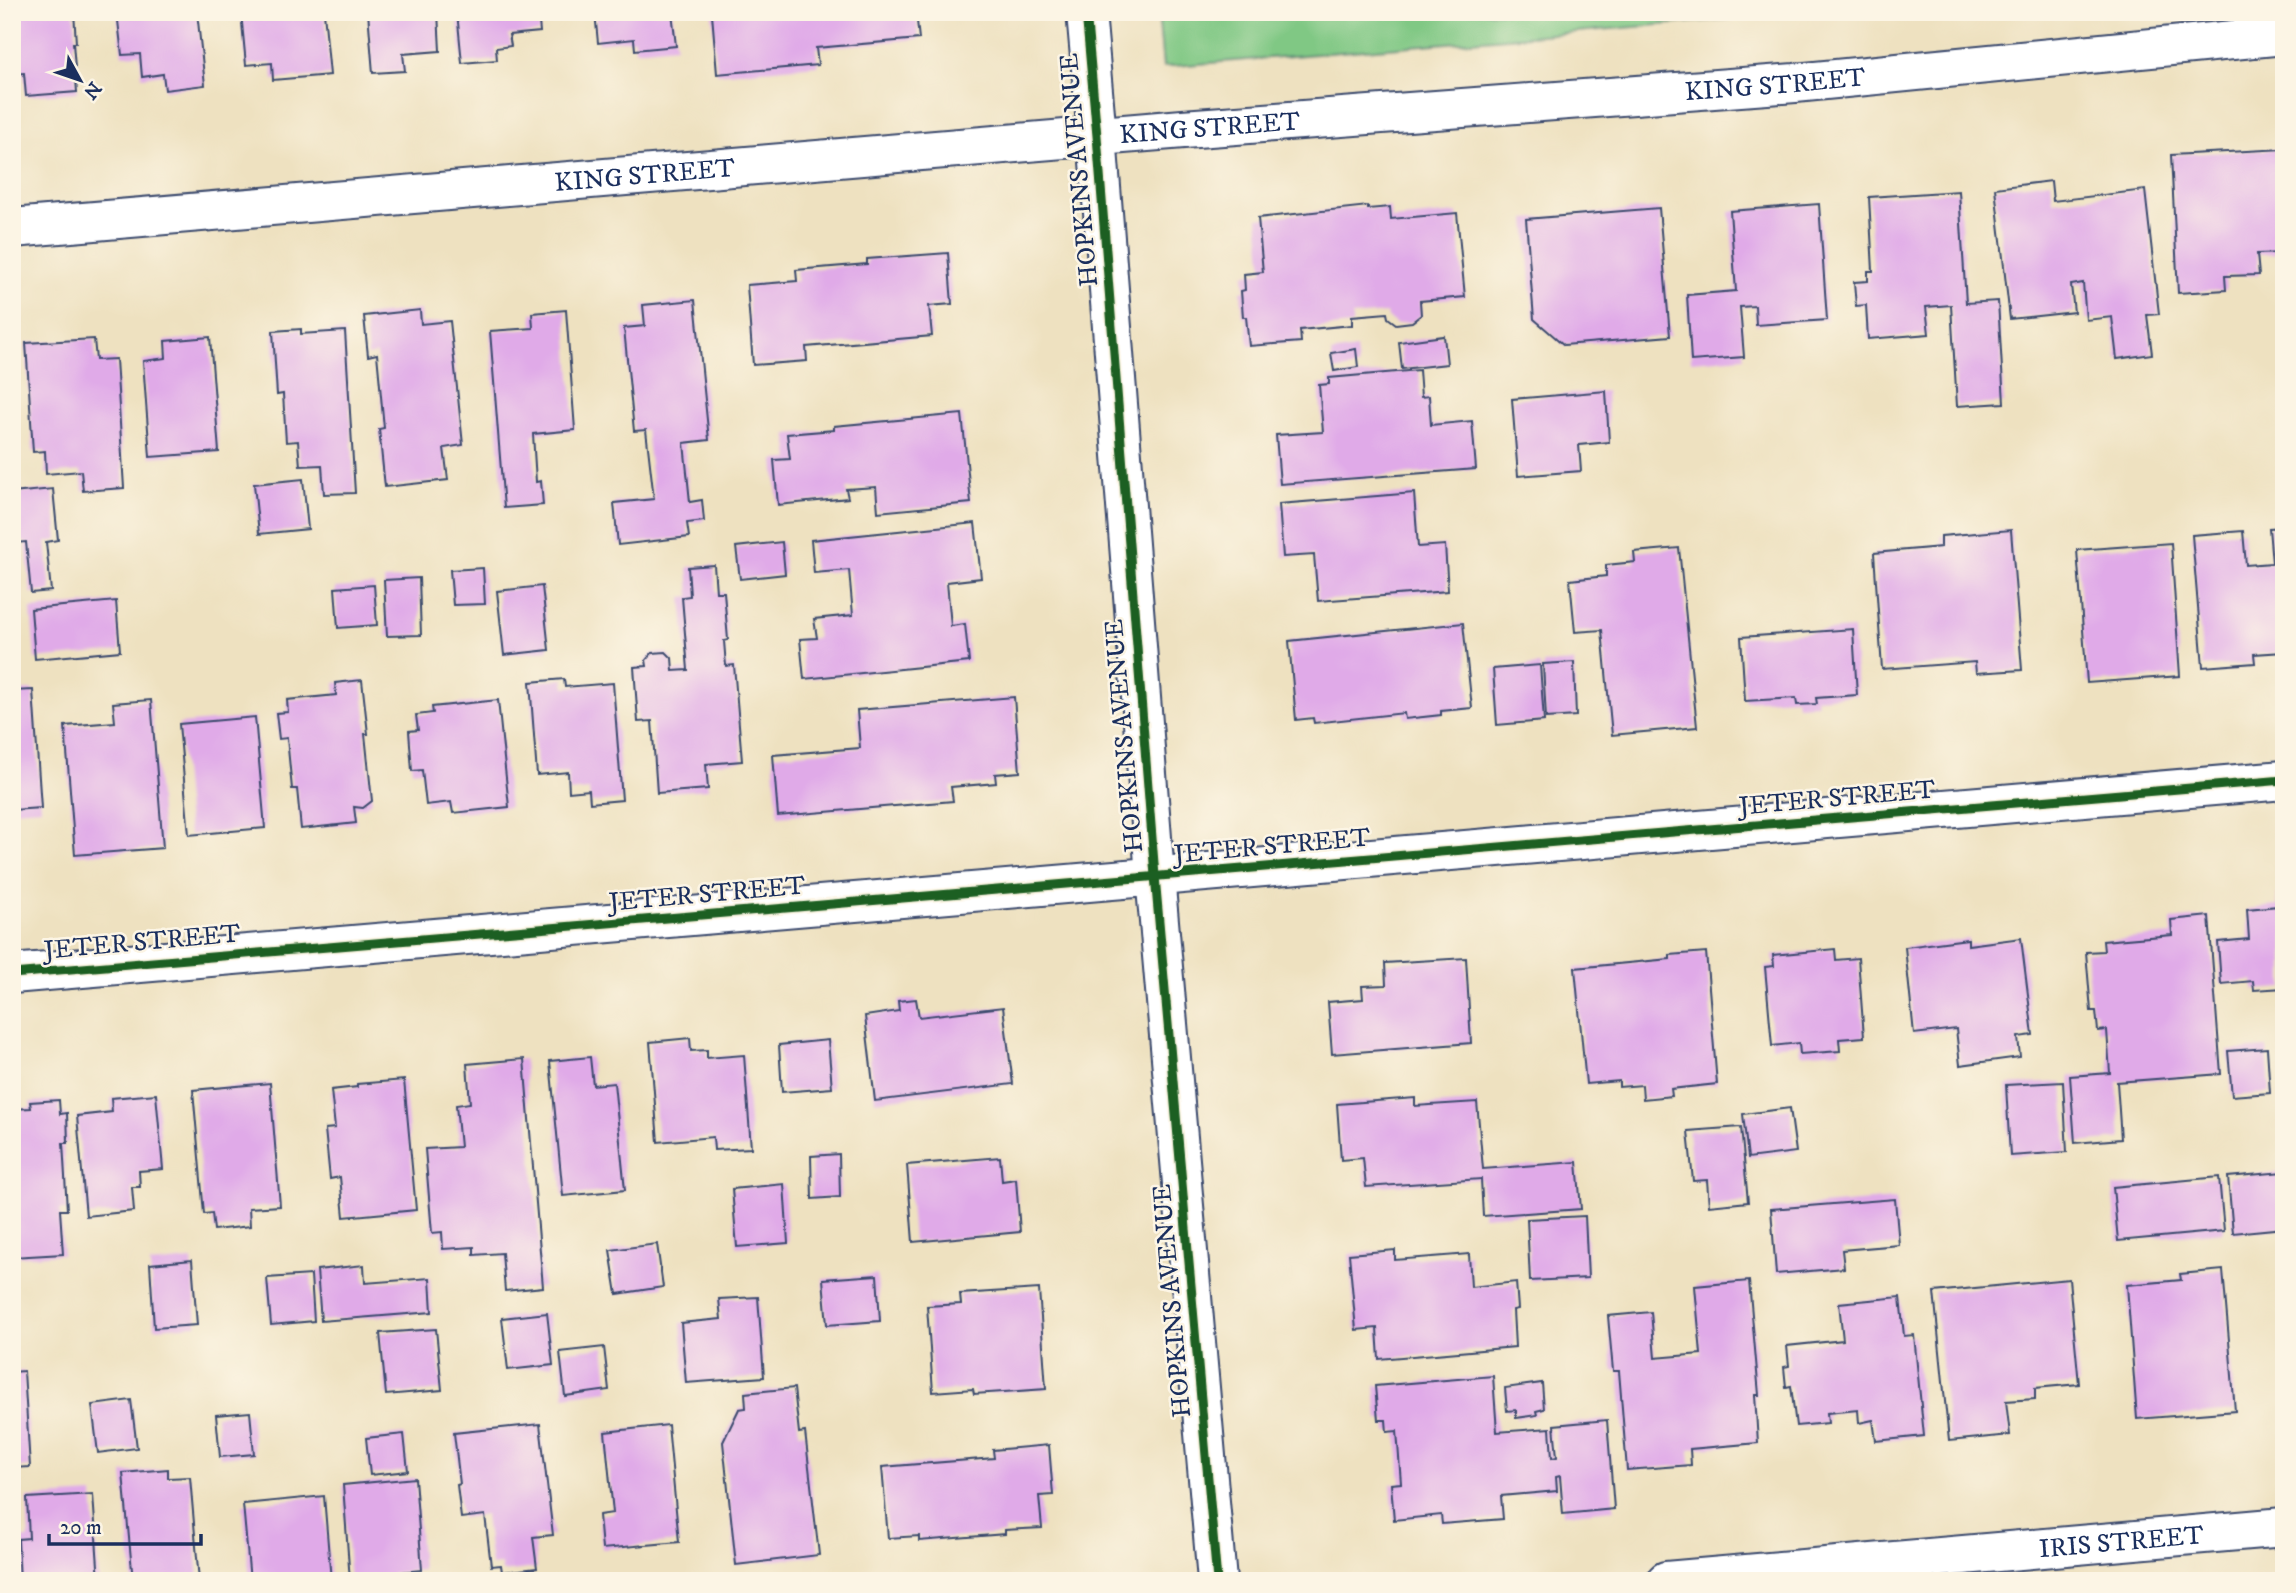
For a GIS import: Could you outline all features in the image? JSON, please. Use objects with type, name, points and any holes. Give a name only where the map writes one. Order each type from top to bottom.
[{"type":"street","name":"HOPKINS AVENUE","points":[[1086,12],[1155,876],[1217,1581]]},
{"type":"street","name":"KING STREET","points":[[12,228],[1097,136],[1795,83],[2284,35]]},
{"type":"street","name":"JETER STREET","points":[[12,974],[2284,780]]},
{"type":"street","name":"IRIS STREET","points":[[1666,1581],[2284,1527]]},
{"type":"green space","points":[[1158,12],[1788,12],[1789,14],[1163,67]]},
{"type":"building","points":[[12,12],[74,12],[76,43],[73,43],[77,92],[26,96],[24,73],[12,74]]},
{"type":"building","points":[[117,12],[197,12],[205,85],[165,90],[163,74],[142,77],[140,54],[122,55]]},
{"type":"building","points":[[241,12],[324,12],[330,75],[273,80],[272,63],[246,65]]},
{"type":"building","points":[[368,12],[438,12],[440,51],[403,54],[405,71],[373,73]]},
{"type":"building","points":[[457,12],[538,12],[540,32],[509,35],[511,46],[496,48],[497,60],[462,63]]},
{"type":"building","points":[[595,12],[672,12],[676,46],[635,50],[634,39],[598,43]]},
{"type":"building","points":[[916,12],[919,39],[816,48],[818,65],[717,74],[712,14]]},
{"type":"building","points":[[2284,149],[2284,253],[2257,254],[2259,275],[2225,276],[2226,290],[2178,293],[2171,155]]},
{"type":"building","points":[[2051,181],[2053,201],[2145,190],[2159,314],[2147,315],[2152,354],[2117,359],[2112,317],[2086,320],[2083,283],[2071,285],[2074,312],[2010,319],[1995,188]]},
{"type":"building","points":[[1959,191],[1966,303],[1998,301],[2004,403],[1957,406],[1951,305],[1926,307],[1929,334],[1868,339],[1866,305],[1856,306],[1854,282],[1868,281],[1868,271],[1873,271],[1869,197]]},
{"type":"building","points":[[1819,204],[1827,320],[1756,325],[1755,306],[1740,307],[1744,357],[1691,361],[1687,295],[1736,291],[1730,211]]},
{"type":"building","points":[[1368,206],[1368,209],[1390,207],[1391,219],[1457,213],[1465,297],[1420,301],[1421,315],[1412,322],[1396,324],[1388,318],[1387,313],[1352,316],[1352,325],[1300,330],[1301,342],[1249,346],[1241,291],[1245,290],[1244,274],[1263,272],[1258,218]]},
{"type":"building","points":[[1659,208],[1670,336],[1564,345],[1534,319],[1526,219]]},
{"type":"building","points":[[948,253],[952,304],[929,306],[932,336],[806,347],[807,361],[753,365],[747,285],[797,281],[796,270],[867,264],[867,259]]},
{"type":"building","points":[[695,300],[709,440],[684,443],[690,502],[702,500],[704,521],[687,523],[689,537],[618,545],[614,503],[654,499],[646,430],[634,431],[624,328],[645,326],[643,305]]},
{"type":"building","points":[[420,310],[421,324],[450,321],[463,445],[444,448],[448,480],[385,487],[379,429],[384,428],[377,354],[368,356],[364,316]]},
{"type":"building","points":[[566,310],[575,430],[533,434],[536,482],[541,481],[543,505],[504,508],[490,331],[533,328],[532,313]]},
{"type":"building","points":[[301,329],[301,334],[345,331],[355,493],[324,494],[322,465],[300,466],[298,441],[286,442],[283,394],[277,395],[273,331]]},
{"type":"building","points":[[1444,336],[1447,364],[1402,369],[1399,342]]},
{"type":"building","points":[[210,337],[219,452],[150,457],[143,361],[166,358],[165,341]]},
{"type":"building","points":[[94,339],[96,360],[116,359],[124,488],[83,491],[81,471],[46,474],[45,451],[33,452],[26,343]]},
{"type":"building","points":[[1356,349],[1358,367],[1334,371],[1331,353]]},
{"type":"building","points":[[1419,370],[1421,397],[1429,396],[1431,425],[1472,421],[1476,469],[1280,484],[1276,435],[1323,432],[1319,385],[1329,384],[1329,378]]},
{"type":"building","points":[[1606,391],[1609,442],[1579,445],[1581,471],[1518,476],[1512,399]]},
{"type":"building","points":[[962,414],[971,503],[878,512],[876,487],[846,489],[848,498],[778,505],[774,460],[790,459],[787,434],[834,430],[834,426]]},
{"type":"building","points":[[303,479],[308,529],[259,534],[254,484]]},
{"type":"building","points":[[53,489],[58,540],[46,542],[51,591],[31,593],[26,542],[15,543],[12,493]]},
{"type":"building","points":[[1414,493],[1418,547],[1445,545],[1448,591],[1318,601],[1314,555],[1283,557],[1279,504]]},
{"type":"building","points":[[975,523],[981,578],[947,582],[951,626],[965,624],[969,662],[804,679],[800,639],[817,638],[814,619],[853,615],[849,570],[814,573],[811,540]]},
{"type":"building","points":[[2284,527],[2284,652],[2254,654],[2255,663],[2203,667],[2192,535],[2243,531],[2246,565],[2272,563],[2269,528]]},
{"type":"building","points":[[2011,530],[2022,670],[1976,673],[1975,662],[1882,669],[1874,553],[1941,547],[1941,536]]},
{"type":"building","points":[[782,542],[785,574],[740,579],[736,547]]},
{"type":"building","points":[[2171,543],[2180,676],[2087,683],[2077,550]]},
{"type":"building","points":[[1679,548],[1697,727],[1612,735],[1602,630],[1575,632],[1570,580],[1606,576],[1606,565],[1635,562],[1634,552]]},
{"type":"building","points":[[714,565],[716,592],[724,592],[728,640],[724,641],[726,666],[734,665],[742,761],[706,764],[708,789],[657,793],[652,721],[638,722],[634,667],[647,666],[646,660],[652,653],[666,652],[672,658],[673,671],[688,670],[682,597],[690,596],[688,567]]},
{"type":"building","points":[[483,568],[485,604],[453,605],[450,570]]},
{"type":"building","points":[[419,578],[421,635],[387,636],[384,580]]},
{"type":"building","points":[[374,585],[377,625],[338,628],[335,588]]},
{"type":"building","points":[[542,586],[549,650],[504,655],[497,591]]},
{"type":"building","points":[[116,601],[120,651],[35,659],[31,609]]},
{"type":"building","points":[[1463,623],[1472,708],[1405,719],[1404,713],[1314,723],[1313,718],[1296,720],[1289,641]]},
{"type":"building","points":[[1853,629],[1857,695],[1816,698],[1817,704],[1797,705],[1796,698],[1745,701],[1741,637]]},
{"type":"building","points":[[1574,662],[1576,716],[1546,718],[1543,664]]},
{"type":"building","points":[[1540,665],[1544,721],[1497,725],[1493,669]]},
{"type":"building","points":[[564,679],[565,687],[613,683],[622,800],[590,803],[589,790],[569,792],[568,772],[537,775],[530,682]]},
{"type":"building","points":[[362,680],[372,801],[363,808],[354,807],[356,823],[301,829],[297,789],[292,789],[287,738],[279,739],[276,713],[288,712],[287,700],[336,695],[335,683]]},
{"type":"building","points":[[33,690],[41,808],[12,810],[12,691]]},
{"type":"building","points":[[1014,697],[1020,772],[995,774],[996,783],[951,787],[953,801],[778,816],[773,755],[860,748],[857,710]]},
{"type":"building","points":[[151,700],[163,848],[75,855],[65,726],[115,722],[113,703]]},
{"type":"building","points":[[498,700],[509,807],[453,813],[451,802],[426,805],[422,770],[412,771],[409,731],[418,730],[416,715],[433,713],[432,707]]},
{"type":"building","points":[[255,717],[265,828],[189,835],[179,724]]},
{"type":"building","points":[[2284,893],[2284,988],[2254,990],[2253,981],[2221,984],[2218,942],[2249,939],[2247,909],[2278,906],[2277,894]]},
{"type":"building","points":[[2209,916],[2221,1074],[2117,1082],[2121,1139],[2075,1143],[2070,1076],[2110,1073],[2107,1030],[2098,1031],[2096,1011],[2091,1011],[2086,952],[2104,951],[2103,941],[2172,935],[2171,920]]},
{"type":"building","points":[[2021,938],[2033,1035],[2018,1037],[2020,1057],[1960,1065],[1956,1029],[1914,1034],[1905,947],[1968,939],[1968,945]]},
{"type":"building","points":[[1835,949],[1836,960],[1858,958],[1864,1037],[1839,1039],[1840,1051],[1800,1054],[1799,1043],[1772,1046],[1765,967],[1774,966],[1773,955]]},
{"type":"building","points":[[1706,952],[1717,1084],[1671,1089],[1672,1096],[1643,1099],[1642,1085],[1619,1087],[1619,1081],[1586,1084],[1575,968],[1670,959],[1670,955]]},
{"type":"building","points":[[1466,958],[1471,1043],[1332,1054],[1328,1002],[1363,999],[1362,986],[1386,985],[1385,963]]},
{"type":"building","points":[[916,999],[919,1017],[1003,1007],[1013,1084],[875,1101],[865,1016],[899,1011],[898,1001]]},
{"type":"building","points":[[690,1038],[691,1051],[707,1050],[707,1058],[744,1055],[751,1148],[714,1150],[713,1137],[658,1142],[650,1042]]},
{"type":"building","points":[[828,1040],[832,1088],[782,1092],[779,1045]]},
{"type":"building","points":[[2267,1048],[2270,1093],[2232,1096],[2228,1051]]},
{"type":"building","points":[[590,1057],[593,1085],[614,1083],[625,1190],[563,1196],[550,1061]]},
{"type":"building","points":[[524,1059],[543,1287],[505,1291],[502,1253],[474,1255],[474,1247],[443,1249],[442,1232],[432,1233],[425,1149],[460,1147],[456,1105],[470,1103],[467,1064]]},
{"type":"building","points":[[404,1080],[416,1210],[344,1217],[340,1177],[330,1179],[325,1129],[335,1128],[331,1090],[357,1087],[357,1084]]},
{"type":"building","points":[[2063,1082],[2067,1152],[2010,1156],[2006,1085]]},
{"type":"building","points":[[270,1083],[280,1206],[249,1208],[250,1226],[214,1230],[212,1213],[204,1214],[193,1090]]},
{"type":"building","points":[[156,1094],[163,1169],[139,1171],[140,1187],[132,1187],[134,1211],[86,1216],[77,1116],[112,1112],[111,1098]]},
{"type":"building","points":[[1415,1098],[1415,1106],[1477,1102],[1483,1169],[1577,1162],[1581,1209],[1483,1216],[1481,1179],[1366,1187],[1363,1158],[1341,1160],[1337,1104]]},
{"type":"building","points":[[59,1100],[60,1114],[67,1113],[68,1143],[63,1143],[67,1210],[60,1210],[63,1254],[12,1257],[12,1109],[31,1108],[30,1102]]},
{"type":"building","points":[[1790,1108],[1796,1152],[1748,1158],[1743,1114]]},
{"type":"building","points":[[1741,1127],[1748,1202],[1709,1206],[1707,1180],[1693,1181],[1688,1131]]},
{"type":"building","points":[[839,1154],[840,1197],[812,1199],[811,1156]]},
{"type":"building","points":[[1000,1157],[1002,1181],[1016,1179],[1020,1232],[913,1242],[907,1165]]},
{"type":"building","points":[[2283,1172],[2284,1228],[2233,1233],[2228,1177]]},
{"type":"building","points":[[2219,1177],[2224,1231],[2118,1241],[2113,1187]]},
{"type":"building","points":[[784,1184],[788,1243],[737,1247],[732,1189]]},
{"type":"building","points":[[1895,1199],[1899,1245],[1842,1250],[1844,1268],[1776,1274],[1771,1209]]},
{"type":"building","points":[[1585,1216],[1588,1278],[1530,1281],[1527,1219]]},
{"type":"building","points":[[657,1244],[663,1287],[617,1294],[610,1250]]},
{"type":"building","points":[[1395,1250],[1395,1260],[1469,1254],[1471,1287],[1516,1282],[1518,1309],[1513,1310],[1515,1347],[1379,1359],[1377,1328],[1356,1330],[1349,1254]]},
{"type":"building","points":[[192,1260],[197,1325],[154,1328],[150,1264]]},
{"type":"building","points":[[364,1265],[365,1283],[430,1278],[432,1312],[321,1321],[317,1270]]},
{"type":"building","points":[[2223,1270],[2235,1411],[2137,1419],[2127,1285],[2181,1280],[2180,1274]]},
{"type":"building","points":[[311,1275],[314,1321],[271,1325],[267,1278]]},
{"type":"building","points":[[877,1275],[880,1321],[827,1325],[823,1279]]},
{"type":"building","points":[[2069,1279],[2079,1384],[2035,1388],[2035,1399],[2006,1401],[2010,1435],[1949,1441],[1934,1292]]},
{"type":"building","points":[[1749,1281],[1759,1395],[1755,1395],[1758,1443],[1690,1449],[1691,1465],[1627,1470],[1619,1371],[1613,1371],[1608,1316],[1651,1312],[1655,1358],[1701,1354],[1695,1286]]},
{"type":"building","points":[[1039,1289],[1046,1389],[974,1394],[973,1389],[933,1392],[927,1306],[961,1304],[960,1294]]},
{"type":"building","points":[[758,1297],[764,1377],[686,1383],[681,1323],[721,1319],[719,1299]]},
{"type":"building","points":[[1900,1297],[1904,1336],[1914,1335],[1924,1436],[1876,1441],[1873,1420],[1859,1423],[1858,1410],[1827,1413],[1828,1423],[1796,1426],[1791,1386],[1786,1387],[1784,1367],[1789,1366],[1787,1346],[1843,1340],[1839,1303]]},
{"type":"building","points":[[547,1313],[553,1365],[508,1370],[502,1318]]},
{"type":"building","points":[[436,1329],[442,1390],[386,1395],[380,1333]]},
{"type":"building","points":[[604,1347],[609,1390],[565,1396],[560,1352]]},
{"type":"building","points":[[24,1371],[30,1467],[12,1468],[12,1372]]},
{"type":"building","points":[[1493,1376],[1497,1432],[1550,1428],[1552,1458],[1557,1457],[1554,1425],[1607,1420],[1614,1509],[1563,1514],[1560,1476],[1556,1477],[1557,1491],[1501,1496],[1503,1519],[1442,1524],[1441,1515],[1394,1520],[1391,1484],[1401,1483],[1397,1431],[1387,1432],[1386,1420],[1378,1420],[1375,1386]]},
{"type":"building","points":[[1542,1383],[1544,1409],[1536,1411],[1537,1415],[1516,1418],[1516,1410],[1507,1411],[1505,1388]]},
{"type":"building","points":[[794,1388],[799,1433],[805,1432],[819,1555],[736,1565],[723,1442],[739,1409],[746,1408],[745,1393]]},
{"type":"building","points":[[131,1400],[137,1448],[98,1453],[92,1405]]},
{"type":"building","points":[[250,1412],[254,1454],[220,1457],[216,1415]]},
{"type":"building","points":[[540,1424],[553,1535],[533,1537],[537,1568],[502,1572],[501,1565],[491,1566],[485,1515],[461,1518],[454,1433]]},
{"type":"building","points":[[668,1425],[679,1542],[602,1549],[599,1515],[613,1513],[605,1432]]},
{"type":"building","points":[[404,1434],[408,1471],[370,1475],[366,1438]]},
{"type":"building","points":[[1049,1445],[1053,1495],[1039,1496],[1042,1528],[919,1541],[919,1536],[888,1538],[882,1467],[994,1458],[993,1450]]},
{"type":"building","points":[[168,1469],[168,1478],[190,1477],[199,1581],[133,1581],[123,1473]]},
{"type":"building","points":[[415,1478],[422,1570],[392,1573],[393,1581],[350,1581],[343,1485]]},
{"type":"building","points":[[93,1494],[99,1581],[20,1581],[18,1539],[29,1538],[27,1498]]},
{"type":"building","points":[[324,1496],[331,1581],[295,1581],[295,1578],[250,1581],[243,1504]]},
{"type":"cycle path","points":[[1086,12],[1155,876],[1217,1581]]},
{"type":"cycle path","points":[[12,974],[2284,780]]}]
